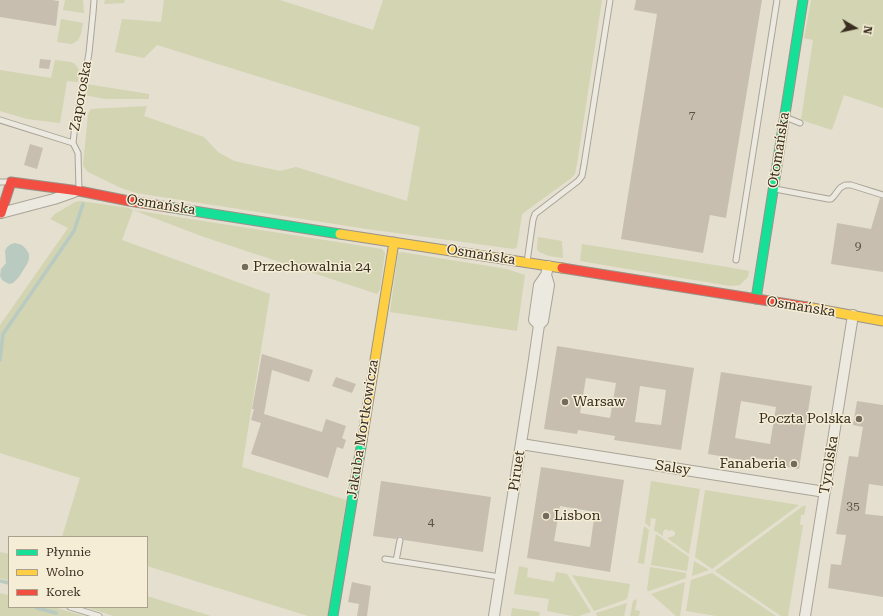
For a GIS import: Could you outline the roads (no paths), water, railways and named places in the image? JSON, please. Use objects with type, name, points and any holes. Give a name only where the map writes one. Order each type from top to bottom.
[{"type":"street","name":"Otomańska","points":[[756,299],[803,0]]},
{"type":"street","name":"Osmańska","points":[[11,182],[79,190],[129,201],[527,262],[547,270],[756,299],[883,321]]},
{"type":"street","points":[[0,213],[11,182]]},
{"type":"street","points":[[0,213],[54,199],[79,190]]},
{"type":"street","name":"Jakuba Mortkowicza","points":[[333,616],[394,242]]},
{"type":"street","name":"Piruet","points":[[494,616],[539,325],[543,321],[548,285],[547,270]]},
{"type":"street","name":"Tyrolska","points":[[806,616],[853,315]]},
{"type":"street","name":"Salsy","points":[[521,444],[825,492]]},
{"type":"lane","name":"Zaporoska","points":[[79,190],[78,153],[73,143],[89,53],[94,0]]},
{"type":"lane","points":[[527,262],[535,214],[578,181],[582,176],[610,0]]},
{"type":"lane","points":[[736,260],[777,0]]},
{"type":"lane","points":[[784,117],[800,122]]},
{"type":"lane","points":[[0,120],[73,143]]},
{"type":"lane","points":[[0,182],[11,182]]},
{"type":"lane","points":[[773,189],[831,199],[840,188],[845,185],[852,185],[883,195]]},
{"type":"lane","points":[[396,561],[400,540]]},
{"type":"lane","points":[[385,560],[500,577]]},
{"type":"lane","points":[[73,608],[100,616]]},
{"type":"waterway","points":[[0,360],[3,334],[74,231],[83,204]]},
{"type":"waterway","points":[[0,581],[8,583]]},
{"type":"waterway","points":[[37,608],[56,613]]},
{"type":"place","name":"Przechowalnia 24","points":[[245,267]]},
{"type":"place","name":"Warsaw","points":[[565,402]]},
{"type":"place","name":"Poczta Polska","points":[[859,419]]},
{"type":"place","name":"Fanaberia","points":[[794,464]]},
{"type":"place","name":"Lisbon","points":[[546,516]]}]
